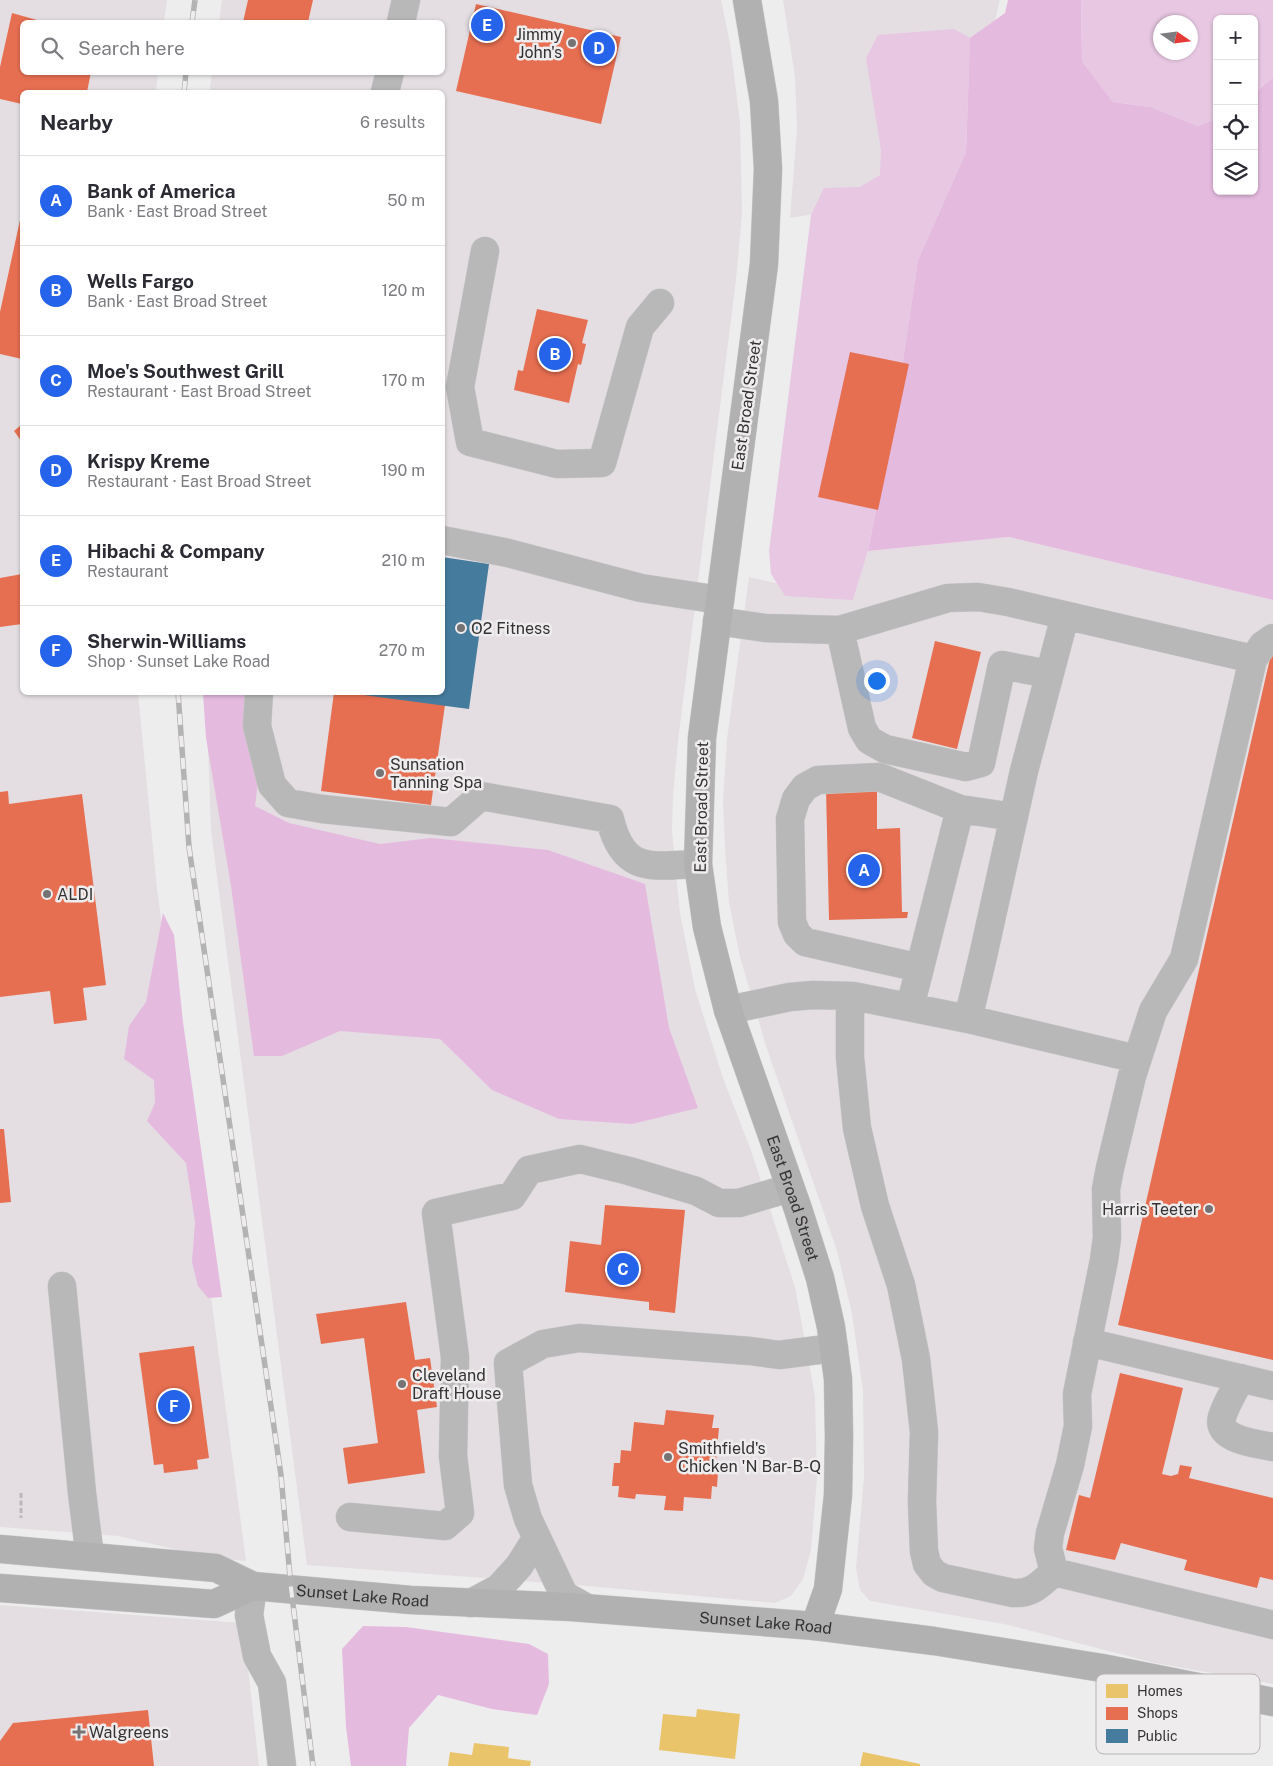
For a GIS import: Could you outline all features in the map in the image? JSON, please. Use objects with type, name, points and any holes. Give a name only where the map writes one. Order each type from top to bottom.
[{"type":"main road","name":"East Broad Street","points":[[747,0],[764,100],[768,169],[764,264],[702,738],[698,864],[707,928],[728,1010],[820,1278],[832,1328],[838,1389],[838,1495],[828,1589],[815,1626]]},
{"type":"main road","name":"Sunset Lake Road","points":[[0,1549],[216,1568],[253,1586],[471,1604],[587,1608],[815,1626],[934,1641],[1132,1674]]},
{"type":"main road","name":"Sunset Lake Road","points":[[0,1588],[214,1604],[253,1586]]},
{"type":"main road","name":"Sunset Lake Road","points":[[1260,1699],[1273,1702]]},
{"type":"lane","points":[[401,20],[406,0]]},
{"type":"lane","points":[[386,90],[389,75]]},
{"type":"lane","points":[[485,251],[460,387],[470,442],[556,464],[602,463],[640,327],[660,303]]},
{"type":"lane","points":[[445,541],[508,553],[641,588],[718,610],[765,628],[840,630],[948,598],[978,597],[1008,602],[1254,659]]},
{"type":"lane","points":[[968,1019],[984,956],[1024,771],[1065,616]]},
{"type":"lane","points":[[840,630],[862,728],[869,740],[885,749],[966,767],[981,763],[1024,771]]},
{"type":"lane","points":[[1054,1572],[1048,1548],[1050,1532],[1070,1465],[1078,1426],[1077,1394],[1107,1238],[1106,1189],[1137,1059],[1153,1011],[1184,959],[1254,659],[1263,645],[1273,638]]},
{"type":"lane","points":[[981,763],[1002,666],[1049,674]]},
{"type":"lane","points":[[259,695],[257,726],[272,785],[288,803],[322,809],[451,822],[481,796],[610,819],[614,836],[627,855],[650,866],[698,864]]},
{"type":"lane","points":[[920,968],[805,942],[797,934],[792,922],[790,819],[796,799],[805,787],[818,780],[879,777],[960,809],[1014,817]]},
{"type":"lane","points":[[910,1007],[960,809]]},
{"type":"lane","points":[[728,1010],[790,997],[813,995],[853,996],[968,1019],[1137,1059]]},
{"type":"lane","points":[[853,996],[850,1013],[850,1057],[857,1128],[875,1206],[901,1285],[916,1359],[924,1432],[922,1502],[924,1551],[927,1564],[934,1573],[943,1578],[1018,1594],[1031,1592],[1054,1572]]},
{"type":"lane","points":[[350,1517],[445,1526],[460,1513],[453,1456],[455,1357],[436,1213],[512,1196],[529,1170],[580,1159],[629,1171],[696,1192],[719,1203],[739,1203],[790,1188]]},
{"type":"lane","points":[[62,1286],[90,1557]]},
{"type":"lane","points":[[587,1608],[564,1595],[528,1519],[518,1486],[508,1362],[543,1344],[579,1338],[750,1351],[779,1355],[834,1348]]},
{"type":"lane","points":[[1086,1342],[1273,1386]]},
{"type":"lane","points":[[1240,1378],[1221,1419],[1222,1427],[1228,1435],[1273,1447]]},
{"type":"lane","points":[[471,1604],[499,1588],[519,1566],[536,1538]]},
{"type":"lane","points":[[1054,1572],[1273,1625]]},
{"type":"lane","points":[[253,1586],[249,1615],[257,1656],[272,1683],[282,1766]]},
{"type":"path","points":[[21,1493],[21,1518]]},
{"type":"shaded area","points":[[0,0],[167,0],[164,20],[20,20],[20,75],[158,75],[156,90],[20,90],[20,695],[138,695],[157,888],[246,1561],[212,1558],[118,1536],[0,1527]]},
{"type":"shaded area","points":[[222,0],[721,0],[730,43],[740,122],[742,214],[736,280],[678,741],[672,831],[680,913],[695,989],[723,1078],[752,1153],[795,1287],[815,1396],[817,1478],[811,1550],[803,1579],[791,1596],[775,1603],[576,1585],[307,1565],[211,831],[206,695],[445,695],[445,90],[210,90],[210,87],[212,75],[445,75],[445,20],[219,20]]},
{"type":"shaded area","points":[[783,0],[1000,0],[989,45],[886,202],[790,218],[797,129],[795,77]]},
{"type":"shaded area","points":[[1008,0],[1081,0],[1082,61],[1113,102],[1151,107],[1198,126],[1213,120],[1213,195],[1258,195],[1258,90],[1273,77],[1273,600],[1009,537],[868,551],[897,401],[918,260],[966,152],[970,38],[1005,13]]},
{"type":"shaded area","points":[[1081,0],[1273,0],[1273,77],[1258,90],[1258,15],[1213,15],[1213,120],[1198,126],[1151,107],[1113,102],[1082,61]]},
{"type":"shaded area","points":[[954,29],[970,38],[966,152],[918,260],[897,401],[868,551],[853,600],[785,596],[771,574],[769,551],[811,215],[824,188],[860,187],[880,175],[881,150],[866,58],[878,35]]},
{"type":"shaded area","points":[[1009,537],[1273,600],[1273,1684],[1260,1682],[1260,1674],[1217,1674],[1155,1663],[1004,1624],[870,1601],[860,1590],[856,1568],[864,1477],[863,1391],[852,1314],[837,1251],[766,1046],[740,957],[729,903],[723,800],[727,739],[749,577],[853,600],[868,551]]},
{"type":"shaded area","points":[[203,695],[257,695],[264,733],[255,806],[289,823],[380,844],[431,838],[548,850],[645,884],[669,1028],[698,1108],[632,1124],[559,1119],[492,1090],[440,1039],[340,1031],[282,1056],[254,1056],[231,886],[206,738]]},
{"type":"shaded area","points":[[163,913],[174,935],[183,1022],[222,1297],[208,1298],[198,1286],[192,1262],[195,1222],[186,1163],[147,1121],[155,1103],[154,1080],[124,1059],[129,1026],[146,1002]]},
{"type":"shaded area","points":[[0,1605],[243,1623],[259,1766],[0,1766]]},
{"type":"shaded area","points":[[363,1626],[406,1627],[529,1644],[548,1654],[549,1684],[537,1715],[492,1709],[438,1695],[409,1728],[406,1766],[351,1766],[346,1727],[342,1649]]},
{"type":"building: Homes","points":[[697,1709],[740,1714],[735,1759],[659,1750],[663,1714],[696,1717]]},
{"type":"building: Homes","points":[[474,1743],[509,1747],[508,1758],[531,1761],[530,1766],[448,1766],[450,1752],[472,1755]]},
{"type":"building: Homes","points":[[863,1752],[920,1764],[920,1766],[860,1766]]},
{"type":"building: Shops","points":[[248,0],[313,0],[308,20],[243,20]]},
{"type":"building: Shops","points":[[476,4],[621,37],[601,124],[456,91]]},
{"type":"building: Shops","points":[[12,13],[37,20],[20,20],[20,75],[90,75],[87,90],[20,90],[20,104],[0,99],[0,67]]},
{"type":"building: Shops","points":[[20,220],[20,359],[0,354],[0,312]]},
{"type":"building: Shops","points":[[537,309],[588,320],[582,343],[586,344],[581,365],[578,364],[569,403],[514,390],[518,370],[523,371]]},
{"type":"building: Shops","points":[[850,352],[909,364],[878,510],[818,497]]},
{"type":"building: Shops","points":[[20,426],[20,439],[14,431]]},
{"type":"building: Shops","points":[[20,574],[20,624],[0,627],[0,578]]},
{"type":"building: Shops","points":[[935,641],[981,652],[957,749],[912,738]]},
{"type":"building: Shops","name":"Harris Teeter","points":[[1271,654],[1273,655],[1273,1360],[1118,1325]]},
{"type":"building: Shops","points":[[334,695],[369,695],[445,705],[431,805],[321,791]]},
{"type":"building: Shops","points":[[877,788],[877,829],[900,828],[902,912],[908,912],[907,918],[829,920],[826,789]]},
{"type":"building: Shops","name":"ALDI","points":[[8,791],[9,804],[82,794],[106,985],[83,988],[87,1020],[54,1024],[50,991],[0,997],[0,792]]},
{"type":"building: Shops","points":[[0,1129],[4,1129],[11,1202],[0,1203]]},
{"type":"building: Shops","points":[[605,1205],[685,1210],[675,1313],[649,1310],[649,1302],[565,1292],[570,1241],[601,1245]]},
{"type":"building: Shops","name":"Cleveland Draft House","points":[[406,1302],[415,1360],[430,1358],[437,1407],[417,1410],[425,1473],[348,1484],[343,1448],[378,1443],[364,1338],[321,1344],[316,1314]]},
{"type":"building: Shops","points":[[194,1346],[209,1458],[197,1460],[198,1469],[164,1473],[163,1464],[154,1465],[139,1353]]},
{"type":"building: Shops","points":[[1120,1373],[1183,1388],[1162,1474],[1171,1476],[1178,1474],[1180,1465],[1192,1467],[1189,1478],[1273,1498],[1273,1580],[1260,1577],[1257,1588],[1184,1570],[1187,1560],[1121,1543],[1115,1560],[1066,1550],[1079,1495],[1090,1498]]},
{"type":"building: Shops","name":"Smithfield's Chicken 'N Bar-B-Q","points":[[666,1410],[714,1415],[712,1428],[719,1428],[715,1472],[718,1472],[717,1487],[712,1486],[711,1499],[684,1497],[683,1511],[664,1510],[666,1496],[636,1494],[635,1499],[618,1497],[619,1486],[612,1486],[614,1463],[620,1463],[621,1450],[631,1451],[634,1422],[664,1425]]},
{"type":"building: Shops","name":"Walgreens","points":[[148,1710],[154,1766],[0,1766],[0,1741],[13,1723]]},
{"type":"building: Public","name":"O2 Fitness","points":[[445,557],[489,564],[469,709],[364,695],[445,695]]},
{"type":"railway","points":[[192,20],[195,0]]},
{"type":"railway","points":[[184,90],[186,75]]},
{"type":"railway","points":[[178,695],[189,847],[281,1475],[291,1588],[313,1766]]},
{"type":"place","name":"Hibachi & Company","points":[[487,25]]},
{"type":"place","name":"Jimmy John's","points":[[572,43]]},
{"type":"place","name":"Krispy Kreme","points":[[599,48]]},
{"type":"place","name":"Wells Fargo","points":[[555,354]]},
{"type":"place","name":"O2 Fitness","points":[[461,628]]},
{"type":"place","name":"Sunsation Tanning Spa","points":[[380,773]]},
{"type":"place","name":"Bank of America","points":[[864,870]]},
{"type":"place","name":"ALDI","points":[[47,894]]},
{"type":"place","name":"Harris Teeter","points":[[1209,1209]]},
{"type":"place","name":"Moe's Southwest Grill","points":[[623,1269]]},
{"type":"place","name":"Cleveland Draft House","points":[[402,1384]]},
{"type":"place","name":"Sherwin-Williams","points":[[174,1406]]},
{"type":"place","name":"Smithfield's Chicken 'N Bar-B-Q","points":[[668,1457]]},
{"type":"place","name":"Walgreens","points":[[79,1732]]}]
